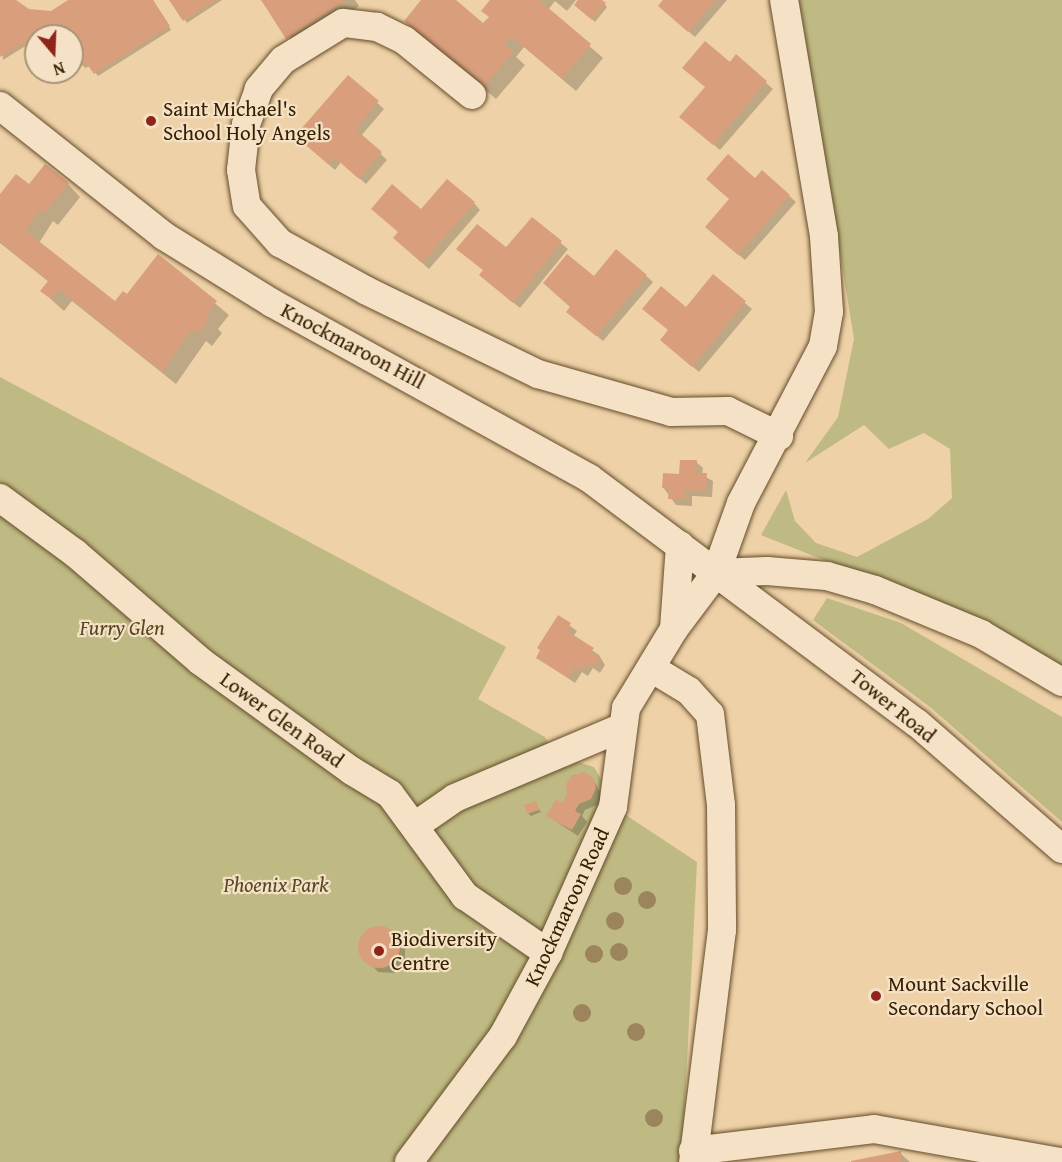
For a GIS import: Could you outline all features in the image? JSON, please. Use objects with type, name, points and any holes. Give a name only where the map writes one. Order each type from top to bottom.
[{"type":"street","name":"Knockmaroon Road","points":[[409,1162],[503,1036],[548,953],[613,807],[621,728],[626,708],[674,629],[716,573],[741,503],[779,436],[823,346],[829,312],[824,236],[784,0]]},
{"type":"street","points":[[472,95],[404,40],[377,27],[343,23],[283,60],[259,89],[246,124],[241,170],[247,206],[280,243],[367,291],[538,374],[671,412],[728,411],[779,436]]},
{"type":"street","name":"Knockmaroon Hill","points":[[0,106],[164,236],[272,303],[589,478],[716,573]]},
{"type":"street","name":"Lower Glen Road","points":[[0,498],[75,553],[200,661],[352,771],[390,794],[416,825],[465,896],[548,953]]},
{"type":"street","name":"Knockmaroon Road","points":[[674,629],[680,545]]},
{"type":"street","points":[[716,573],[767,571],[827,576],[875,590],[981,634],[1062,682]]},
{"type":"street","name":"Tower Road","points":[[716,573],[917,723],[1062,849]]},
{"type":"street","points":[[651,668],[689,691],[710,714],[721,805],[723,930],[693,1157],[874,1129],[1060,1162]]},
{"type":"street","points":[[416,825],[455,798],[621,728]]},
{"type":"green space","points":[[799,0],[1062,0],[1062,670],[874,580],[761,535],[786,490],[795,521],[816,543],[857,557],[928,519],[952,498],[950,449],[924,433],[889,449],[864,425],[805,463],[838,417],[854,339]]},
{"type":"green space","name":"Phoenix Park","points":[[0,377],[506,647],[478,699],[545,737],[562,767],[578,762],[594,767],[601,779],[600,798],[697,862],[682,1162],[0,1162]]},
{"type":"green space","points":[[827,598],[901,623],[1062,717],[1062,822],[930,707],[813,620]]},
{"type":"building","points":[[0,0],[16,0],[29,9],[51,11],[68,0],[153,0],[170,26],[94,74],[87,64],[84,65],[84,24],[24,24],[24,44],[0,57]]},
{"type":"building","points":[[169,0],[216,0],[183,21]]},
{"type":"building","points":[[261,0],[345,0],[286,39]]},
{"type":"building","points":[[421,0],[456,0],[483,23],[489,17],[481,11],[490,0],[539,0],[591,44],[562,79],[511,36],[504,44],[513,52],[483,87],[404,21]]},
{"type":"building","points":[[578,0],[602,0],[606,3],[592,20],[574,5]]},
{"type":"building","points":[[663,0],[715,0],[688,32],[658,6]]},
{"type":"building","points":[[705,41],[730,62],[736,54],[767,81],[713,145],[679,117],[705,87],[682,68]]},
{"type":"building","points":[[348,75],[379,101],[355,129],[382,152],[359,179],[334,157],[328,164],[295,136]]},
{"type":"building","points":[[728,154],[755,178],[762,170],[790,195],[738,255],[705,227],[729,199],[706,179]]},
{"type":"building","points":[[45,164],[69,183],[44,213],[39,209],[26,231],[115,301],[123,291],[127,294],[158,254],[217,301],[206,315],[210,319],[198,334],[192,329],[162,372],[59,289],[51,299],[40,291],[48,281],[0,242],[0,194],[16,174],[29,184]]},
{"type":"building","points":[[447,179],[475,202],[422,263],[393,238],[398,232],[371,209],[392,184],[421,209]]},
{"type":"building","points":[[532,217],[562,241],[513,303],[479,275],[483,270],[456,249],[477,224],[506,247]]},
{"type":"building","points":[[616,249],[647,275],[596,336],[566,312],[570,307],[543,283],[567,254],[594,276]]},
{"type":"building","points":[[713,274],[746,301],[692,367],[660,340],[668,330],[642,309],[661,286],[686,307]]},
{"type":"building","points":[[680,460],[697,460],[696,473],[707,473],[706,491],[686,490],[686,500],[668,499],[669,488],[662,488],[663,473],[679,474]]},
{"type":"building","points":[[558,615],[571,623],[567,631],[594,648],[591,652],[600,657],[593,668],[586,663],[582,671],[575,667],[568,678],[536,658],[540,650],[537,648]]},
{"type":"building","points":[[584,772],[593,777],[596,788],[591,799],[579,804],[575,811],[581,814],[572,830],[546,816],[556,799],[562,803],[567,794],[566,784],[572,775]]},
{"type":"building","points":[[536,801],[539,810],[527,814],[524,805]]},
{"type":"building","name":"Biodiversity Centre","points":[[379,926],[394,932],[400,947],[394,962],[379,968],[364,962],[358,947],[364,932]]},
{"type":"building","points":[[901,1151],[902,1162],[851,1162],[851,1161]]},
{"type":"place","name":"Saint Michael's School Holy Angels","points":[[151,121]]},
{"type":"place","name":"Biodiversity Centre","points":[[379,951]]},
{"type":"place","name":"Mount Sackville Secondary School","points":[[876,996]]},
{"type":"park label","name":"Furry Glen","points":[[122,628]]}]
